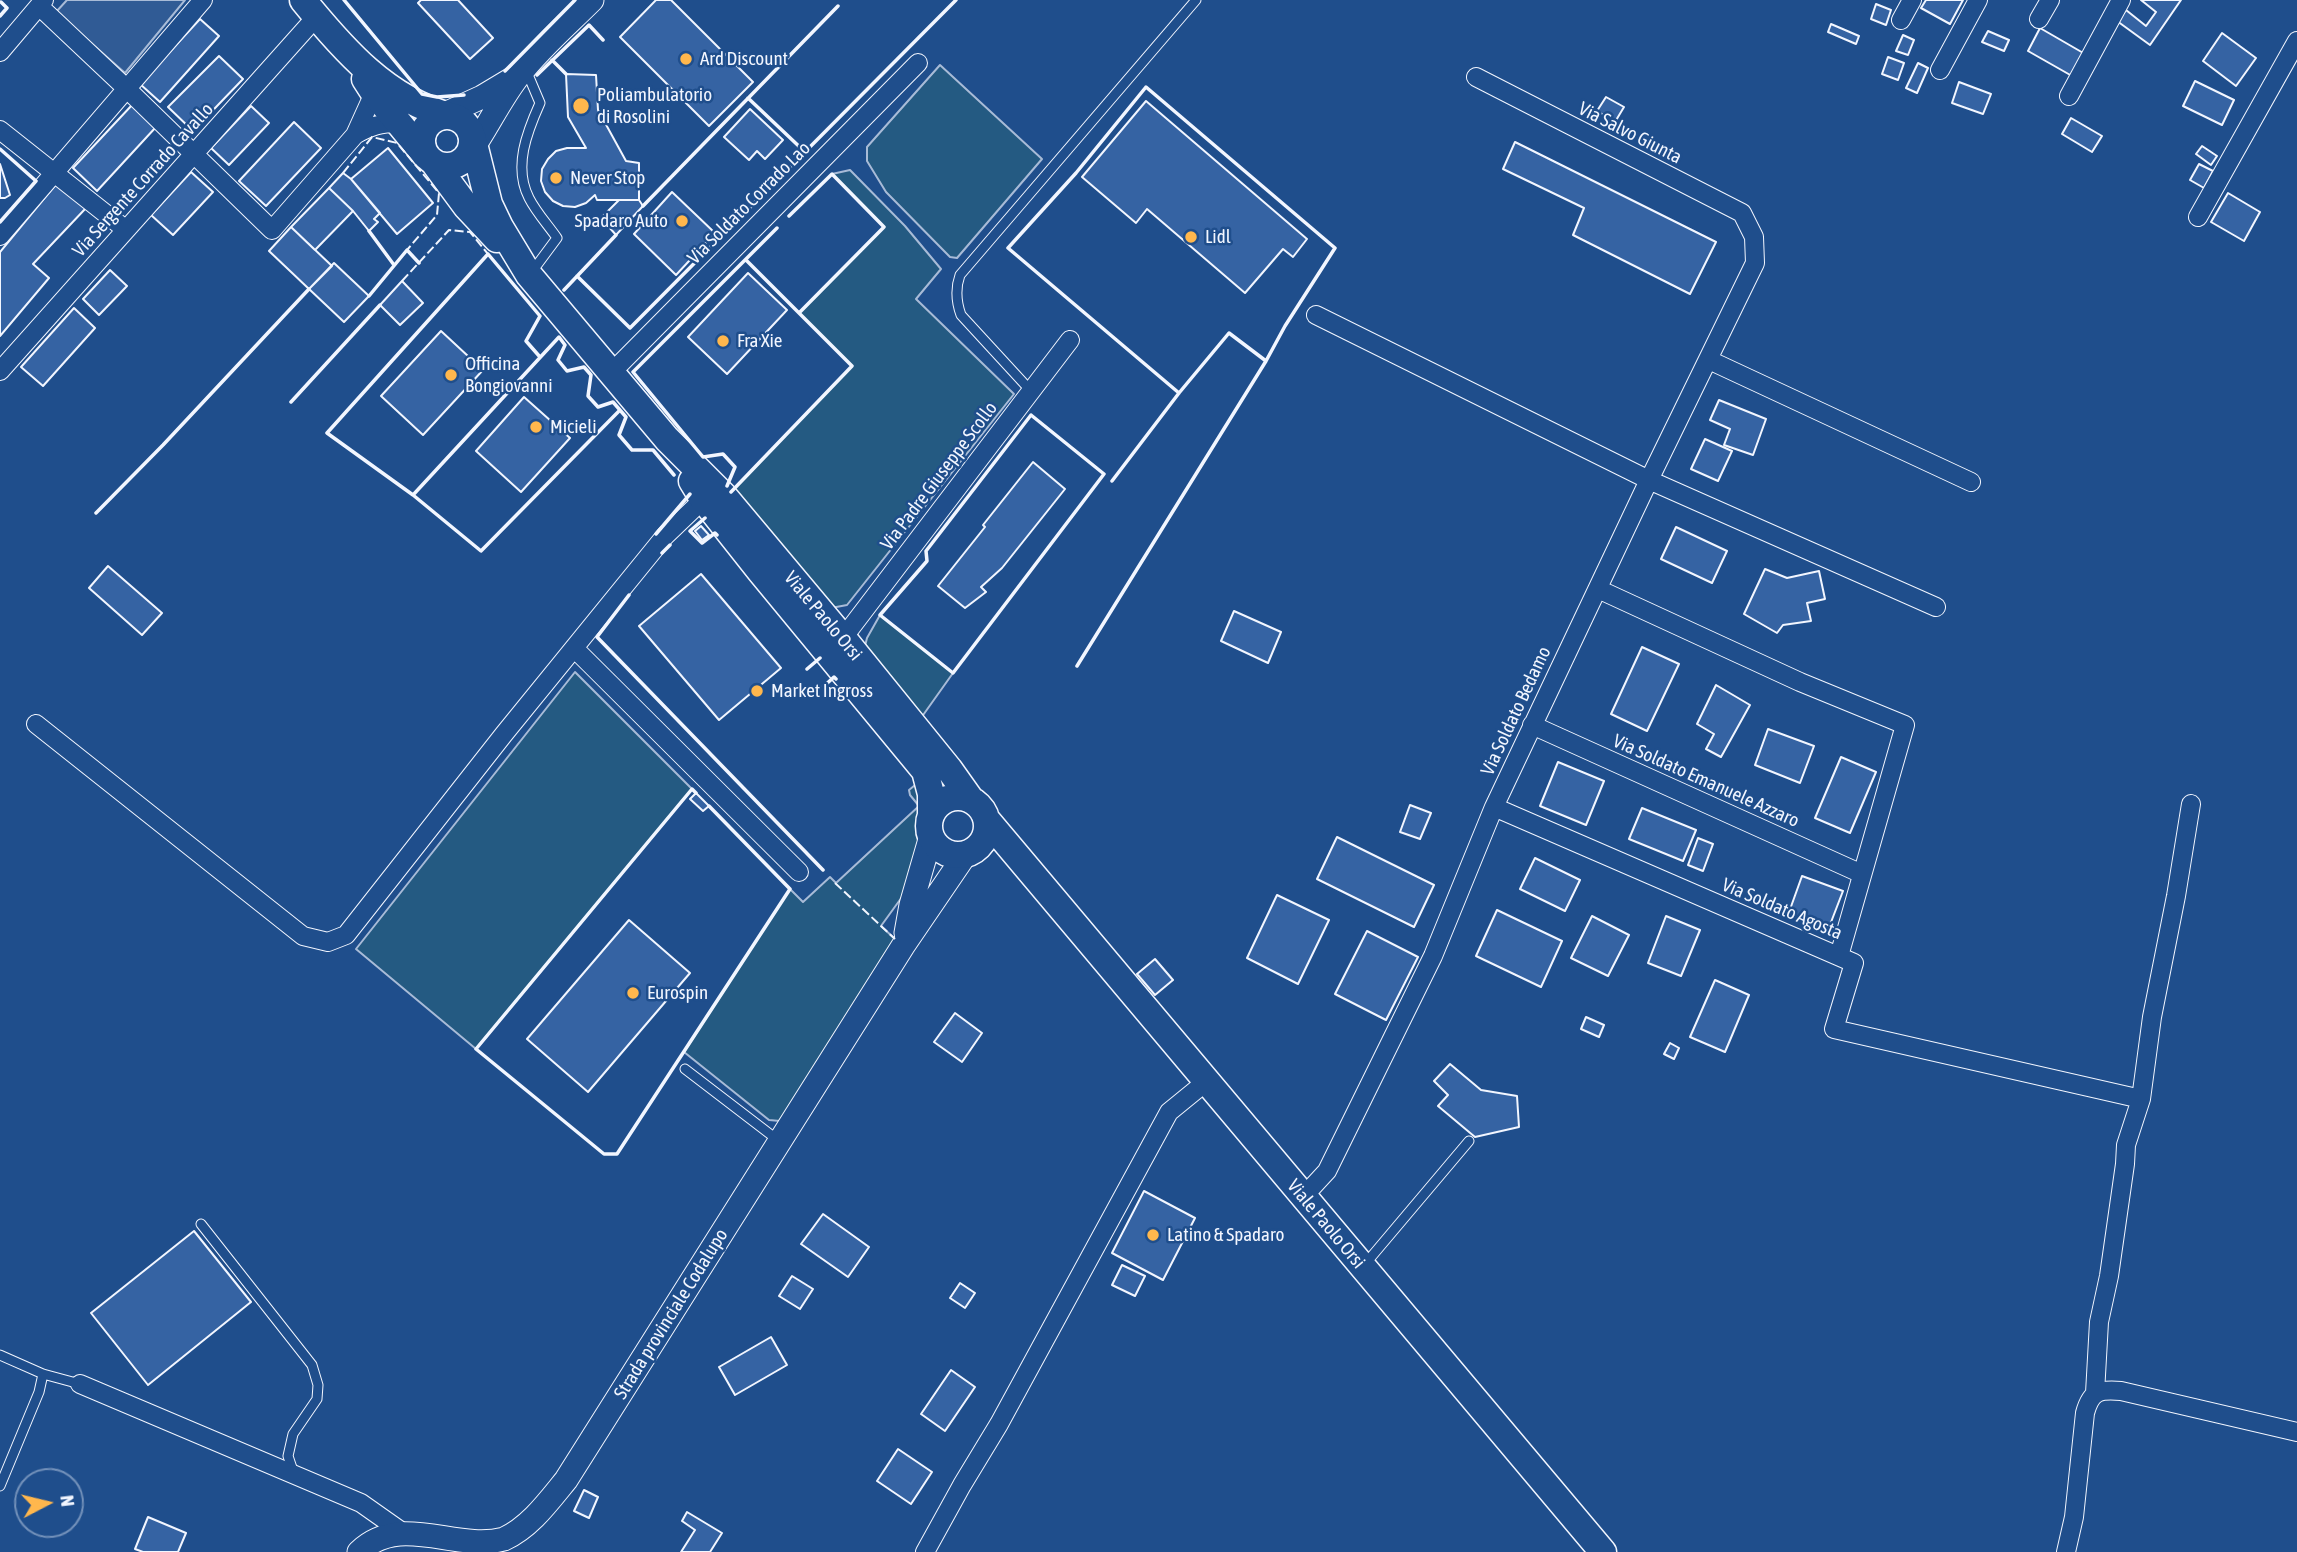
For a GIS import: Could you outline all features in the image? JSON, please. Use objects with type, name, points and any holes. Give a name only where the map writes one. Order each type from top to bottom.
[{"type":"main road","points":[[310,8],[349,54],[374,93],[431,160],[452,166],[475,142]]},
{"type":"main road","points":[[349,54],[400,95],[443,116],[464,122],[475,142],[489,204],[525,269]]},
{"type":"main road","points":[[443,116],[430,122],[422,135],[423,150],[466,206],[525,269]]},
{"type":"main road","name":"Viale Paolo Orsi","points":[[525,269],[667,439],[709,493],[760,571],[928,779],[931,825]]},
{"type":"main road","name":"Viale Paolo Orsi","points":[[709,493],[843,638],[979,810],[1603,1552]]},
{"type":"main road","points":[[967,854],[981,845],[984,839],[979,810],[960,797],[948,798],[939,804],[931,825],[936,846],[954,855],[987,855],[1006,863],[1051,894]]},
{"type":"street","points":[[0,236],[203,0]]},
{"type":"street","points":[[475,142],[492,113],[523,71],[592,0]]},
{"type":"street","points":[[1901,20],[1912,0]]},
{"type":"street","points":[[1940,70],[1978,0]]},
{"type":"street","points":[[2039,19],[2050,0]]},
{"type":"street","points":[[2069,96],[2121,0]]},
{"type":"street","points":[[0,52],[42,3],[272,230],[355,135],[374,93]]},
{"type":"street","name":"Via Sergente Corrado Cavallo","points":[[0,371],[194,155],[310,8]]},
{"type":"street","points":[[2198,217],[2297,41]]},
{"type":"street","name":"Via Soldato Corrado Lao","points":[[611,373],[918,63]]},
{"type":"street","points":[[443,116],[482,97],[523,71]]},
{"type":"street","name":"Via Salvo Giunta","points":[[1476,78],[1742,214],[1754,237]]},
{"type":"street","points":[[355,135],[382,123],[398,123]]},
{"type":"street","points":[[0,130],[125,229]]},
{"type":"street","name":"Via Soldato Bedamo","points":[[1303,1197],[1327,1171],[1433,956],[1494,807],[1532,725],[1755,263],[1754,237]]},
{"type":"street","points":[[1315,315],[1649,480],[1936,607]]},
{"type":"street","name":"Via Padre Giuseppe Scollo","points":[[843,638],[1070,340]]},
{"type":"street","points":[[1709,360],[1971,482]]},
{"type":"street","points":[[36,724],[303,936],[328,942],[346,934],[665,536],[709,493]]},
{"type":"street","points":[[760,571],[787,592],[821,633],[830,639],[843,638],[844,655],[887,710],[906,749]]},
{"type":"street","points":[[1598,589],[1800,682],[1905,725],[1839,956]]},
{"type":"street","points":[[575,649],[799,872]]},
{"type":"street","name":"Via Soldato Emanuele Azzaro","points":[[1532,725],[1862,874]]},
{"type":"street","points":[[2095,1393],[2099,1322],[2109,1276],[2126,1145],[2141,1099],[2152,1017],[2191,804]]},
{"type":"street","name":"Via Soldato Agosta","points":[[1494,807],[1854,963],[1834,1029],[2141,1099]]},
{"type":"street","points":[[903,946],[931,825]]},
{"type":"street","name":"Strada provinciale Codalupo","points":[[359,1552],[384,1537],[405,1534],[463,1549],[486,1544],[503,1540],[521,1529],[539,1512],[566,1480],[903,946],[967,854]]},
{"type":"street","points":[[925,1552],[999,1424],[1169,1112],[1207,1081]]},
{"type":"street","points":[[80,1384],[361,1503],[405,1534]]},
{"type":"street","points":[[2066,1552],[2074,1517],[2085,1413],[2088,1401],[2095,1393],[2121,1391],[2297,1432]]},
{"type":"lane","points":[[1030,390],[961,314],[956,301],[960,275],[1196,0]]},
{"type":"lane","points":[[523,71],[540,103],[527,132],[523,154],[523,180],[528,197],[557,238],[525,269]]},
{"type":"lane","points":[[685,1069],[780,1142]]},
{"type":"lane","points":[[1362,1267],[1469,1141]]},
{"type":"lane","points":[[201,1224],[312,1365],[318,1385],[317,1399],[293,1434],[288,1456],[295,1475]]},
{"type":"lane","points":[[0,1355],[43,1374],[80,1384]]},
{"type":"lane","points":[[0,1486],[39,1392],[43,1374]]},
{"type":"shaded area","points":[[67,0],[185,0],[125,73],[56,12]]},
{"type":"shaded area","points":[[940,65],[1042,159],[957,258],[950,257],[886,192],[867,161],[867,147]]},
{"type":"shaded area","points":[[850,170],[905,226],[941,269],[916,299],[1014,394],[847,605],[831,608],[729,494],[852,366],[799,313],[884,227],[832,174]]},
{"type":"shaded area","points":[[880,615],[953,673],[921,718],[864,650],[867,638]]},
{"type":"shaded area","points":[[575,672],[692,789],[476,1049],[356,949]]},
{"type":"shaded area","points":[[920,781],[921,832],[902,897],[881,926],[895,939],[780,1121],[769,1120],[684,1052],[790,889],[803,902],[830,877],[836,883],[919,806],[909,790]]},
{"type":"building","points":[[421,0],[458,0],[493,38],[470,59],[418,3]]},
{"type":"building","name":"Ard Discount","points":[[656,0],[671,0],[753,82],[709,126],[620,37]]},
{"type":"building","points":[[1926,0],[1963,0],[1950,24],[1921,8]]},
{"type":"building","points":[[2141,0],[2181,0],[2150,45],[2117,21],[2126,10],[2146,26],[2156,12]]},
{"type":"building","points":[[1876,4],[1891,10],[1886,25],[1871,19]]},
{"type":"building","points":[[200,19],[219,36],[160,102],[140,84]]},
{"type":"building","points":[[1831,24],[1859,36],[1856,44],[1828,32]]},
{"type":"building","points":[[2040,28],[2085,54],[2072,76],[2028,51]]},
{"type":"building","points":[[1988,31],[2009,40],[2004,51],[1982,42]]},
{"type":"building","points":[[2222,33],[2256,58],[2236,86],[2203,61]]},
{"type":"building","points":[[1903,35],[1914,40],[1908,55],[1896,51]]},
{"type":"building","points":[[219,56],[243,79],[193,131],[168,107]]},
{"type":"building","points":[[1888,57],[1904,63],[1898,80],[1882,74]]},
{"type":"building","points":[[1918,63],[1928,68],[1917,93],[1906,88]]},
{"type":"building","points":[[566,74],[596,75],[598,110],[626,161],[639,163],[639,200],[597,200],[595,195],[586,203],[575,207],[563,206],[553,201],[545,192],[541,181],[542,169],[548,159],[556,151],[586,148],[568,117]]},
{"type":"building","points":[[2195,81],[2234,100],[2222,125],[2183,106]]},
{"type":"building","points":[[1959,82],[1991,94],[1983,114],[1952,103]]},
{"type":"building","points":[[1606,97],[1624,107],[1615,122],[1597,111]]},
{"type":"building","points":[[1146,101],[1307,239],[1293,257],[1283,249],[1245,293],[1147,209],[1136,223],[1082,177]]},
{"type":"building","points":[[132,105],[156,127],[97,191],[73,168]]},
{"type":"building","points":[[251,106],[269,123],[229,165],[211,148]]},
{"type":"building","points":[[750,109],[783,140],[765,159],[757,151],[749,160],[724,137]]},
{"type":"building","points":[[2071,118],[2102,136],[2092,152],[2062,134]]},
{"type":"building","points":[[294,122],[321,148],[266,206],[239,181]]},
{"type":"building","points":[[1515,142],[1716,242],[1690,294],[1573,235],[1584,208],[1503,169]]},
{"type":"building","points":[[2202,146],[2217,156],[2211,165],[2196,154]]},
{"type":"building","points":[[388,148],[433,203],[397,234],[351,179]]},
{"type":"building","points":[[0,164],[10,195],[5,198],[0,198]]},
{"type":"building","points":[[2199,164],[2213,171],[2204,188],[2190,180]]},
{"type":"building","points":[[191,172],[213,192],[173,235],[151,215]]},
{"type":"building","points":[[343,173],[380,213],[374,219],[378,222],[369,231],[329,188]]},
{"type":"building","points":[[56,184],[86,208],[33,264],[49,278],[0,336],[0,252]]},
{"type":"building","points":[[329,188],[353,211],[315,250],[291,227]]},
{"type":"building","points":[[672,192],[715,233],[676,275],[634,234]]},
{"type":"building","points":[[2228,193],[2260,212],[2244,241],[2211,222]]},
{"type":"building","points":[[619,200],[639,200],[643,206],[616,235],[601,218]]},
{"type":"building","points":[[291,227],[332,266],[309,289],[269,251]]},
{"type":"building","points":[[334,263],[369,296],[344,322],[309,289]]},
{"type":"building","points":[[110,270],[127,286],[99,315],[83,299]]},
{"type":"building","points":[[748,273],[787,310],[727,374],[688,337]]},
{"type":"building","points":[[402,281],[423,303],[400,325],[380,305]]},
{"type":"building","points":[[74,308],[95,328],[43,386],[21,367]]},
{"type":"building","points":[[441,331],[483,370],[423,435],[381,396]]},
{"type":"building","points":[[524,397],[570,438],[521,492],[476,451]]},
{"type":"building","points":[[1719,400],[1766,419],[1753,455],[1724,445],[1730,429],[1710,420]]},
{"type":"building","points":[[1705,439],[1732,451],[1718,481],[1691,469]]},
{"type":"building","points":[[1033,462],[1065,489],[1002,568],[981,587],[986,592],[965,608],[938,586]]},
{"type":"building","points":[[701,526],[709,535],[702,540],[695,531]]},
{"type":"building","points":[[1676,527],[1727,551],[1712,583],[1661,559]]},
{"type":"building","points":[[108,566],[162,613],[142,635],[89,588]]},
{"type":"building","points":[[1765,569],[1787,578],[1819,571],[1825,599],[1807,603],[1811,621],[1783,625],[1777,633],[1744,614]]},
{"type":"building","points":[[701,574],[781,668],[719,720],[639,626]]},
{"type":"building","points":[[1234,611],[1281,632],[1268,663],[1221,641]]},
{"type":"building","points":[[1642,647],[1679,664],[1647,731],[1611,714]]},
{"type":"building","points":[[1716,685],[1750,705],[1721,757],[1706,749],[1714,734],[1697,724]]},
{"type":"building","points":[[1768,729],[1814,746],[1800,783],[1755,765]]},
{"type":"building","points":[[1841,757],[1876,772],[1850,833],[1815,818]]},
{"type":"building","points":[[1558,762],[1604,781],[1586,825],[1540,806]]},
{"type":"building","points":[[696,793],[709,806],[703,811],[690,799]]},
{"type":"building","points":[[1410,805],[1431,813],[1420,839],[1400,832]]},
{"type":"building","points":[[1642,808],[1696,830],[1683,861],[1629,839]]},
{"type":"building","points":[[1337,837],[1434,885],[1414,927],[1317,879]]},
{"type":"building","points":[[1698,838],[1713,844],[1703,871],[1688,865]]},
{"type":"building","points":[[1535,858],[1580,880],[1565,911],[1520,889]]},
{"type":"building","points":[[1802,876],[1843,891],[1828,930],[1788,915]]},
{"type":"building","points":[[1277,895],[1329,920],[1298,984],[1247,958]]},
{"type":"building","points":[[1497,910],[1562,941],[1541,987],[1476,956]]},
{"type":"building","points":[[1592,916],[1629,935],[1608,976],[1571,958]]},
{"type":"building","points":[[1666,916],[1700,930],[1681,976],[1648,963]]},
{"type":"building","points":[[629,920],[690,973],[588,1092],[527,1039]]},
{"type":"building","points":[[1367,931],[1418,957],[1386,1020],[1335,994]]},
{"type":"building","points":[[1155,959],[1173,980],[1155,995],[1137,974]]},
{"type":"building","points":[[1715,980],[1749,995],[1725,1052],[1690,1037]]},
{"type":"building","points":[[955,1013],[982,1033],[962,1062],[934,1042]]},
{"type":"building","points":[[1586,1017],[1604,1025],[1599,1037],[1581,1029]]},
{"type":"building","points":[[1670,1043],[1679,1048],[1674,1059],[1664,1054]]},
{"type":"building","points":[[1450,1064],[1481,1090],[1517,1096],[1519,1127],[1475,1137],[1438,1106],[1448,1095],[1434,1081]]},
{"type":"building","name":"Latino & Spadaro","points":[[1144,1191],[1195,1218],[1163,1280],[1112,1253]]},
{"type":"building","points":[[823,1214],[869,1247],[848,1277],[801,1244]]},
{"type":"building","points":[[194,1231],[251,1302],[148,1385],[91,1313]]},
{"type":"building","points":[[1122,1265],[1145,1276],[1135,1296],[1112,1285]]},
{"type":"building","points":[[792,1276],[813,1289],[800,1309],[779,1296]]},
{"type":"building","points":[[960,1283],[975,1293],[965,1308],[950,1298]]},
{"type":"building","points":[[771,1337],[787,1365],[735,1395],[719,1367]]},
{"type":"building","points":[[951,1370],[975,1387],[945,1431],[921,1414]]},
{"type":"building","points":[[898,1449],[932,1472],[911,1504],[877,1481]]},
{"type":"building","points":[[584,1490],[598,1497],[589,1518],[574,1511]]},
{"type":"building","points":[[687,1512],[722,1533],[710,1552],[681,1552],[695,1530],[682,1521]]},
{"type":"building","points":[[148,1517],[186,1533],[178,1552],[143,1552],[135,1549]]},
{"type":"fence","points":[[343,173],[372,137],[397,143],[439,193],[437,215],[407,250]]},
{"type":"fence","points":[[402,281],[449,230],[470,232],[488,254]]},
{"type":"fence","points":[[835,883],[895,939]]},
{"type":"wall","points":[[344,0],[422,94],[437,97],[464,95]]},
{"type":"wall","points":[[505,71],[575,0]]},
{"type":"wall","points":[[577,276],[630,328],[956,0]]},
{"type":"wall","points":[[0,16],[7,8],[1,2]]},
{"type":"wall","points":[[643,206],[838,6]]},
{"type":"wall","points":[[537,75],[589,25],[603,40]]},
{"type":"wall","points":[[552,60],[566,74]]},
{"type":"wall","points":[[1077,666],[1335,248],[1146,87],[1076,173],[1008,248],[1179,393]]},
{"type":"wall","points":[[748,98],[805,152]]},
{"type":"wall","points":[[0,149],[36,181],[0,222]]},
{"type":"wall","points":[[789,216],[832,174],[884,227],[799,313]]},
{"type":"wall","points":[[727,486],[735,467],[723,454],[703,457],[633,372],[777,228]]},
{"type":"wall","points":[[369,231],[394,265]]},
{"type":"wall","points":[[564,290],[616,235]]},
{"type":"wall","points":[[369,296],[407,250],[419,263]]},
{"type":"wall","points":[[540,357],[526,341],[540,316],[488,254],[327,433],[413,495],[481,551],[620,410]]},
{"type":"wall","points":[[731,492],[852,366],[746,260]]},
{"type":"wall","points":[[96,513],[309,289]]},
{"type":"wall","points":[[291,402],[380,305]]},
{"type":"wall","points":[[1112,481],[1229,333],[1266,361]]},
{"type":"wall","points":[[413,495],[559,337],[565,345],[558,360],[567,371],[584,367],[591,375],[588,396],[598,407],[613,402],[626,417],[619,435],[632,450],[653,450],[674,475]]},
{"type":"wall","points":[[1031,415],[1104,474],[953,673],[880,615],[927,561],[926,551],[1031,415]]},
{"type":"wall","points":[[656,534],[690,494]]},
{"type":"wall","points":[[705,518],[690,531],[702,543],[715,533],[717,535]]},
{"type":"wall","points":[[662,553],[670,545]]},
{"type":"wall","points":[[629,595],[597,637],[823,870]]},
{"type":"wall","points":[[807,669],[820,658]]},
{"type":"wall","points":[[823,687],[834,677],[836,679]]},
{"type":"wall","points":[[696,793],[692,789],[476,1049],[604,1154],[617,1154],[790,889],[709,806]]},
{"type":"place","name":"Ard Discount","points":[[686,59]]},
{"type":"place","name":"Poliambulatorio di Rosolini","points":[[581,106]]},
{"type":"place","name":"Never Stop","points":[[556,178]]},
{"type":"place","name":"Spadaro Auto","points":[[682,221]]},
{"type":"place","name":"Lidl","points":[[1191,237]]},
{"type":"place","name":"Fra Xie","points":[[723,341]]},
{"type":"place","name":"Officina Bongiovanni","points":[[451,375]]},
{"type":"place","name":"Micieli","points":[[536,427]]},
{"type":"place","name":"Market Ingross","points":[[757,691]]},
{"type":"place","name":"Eurospin","points":[[633,993]]},
{"type":"place","name":"Latino & Spadaro","points":[[1153,1235]]}]
